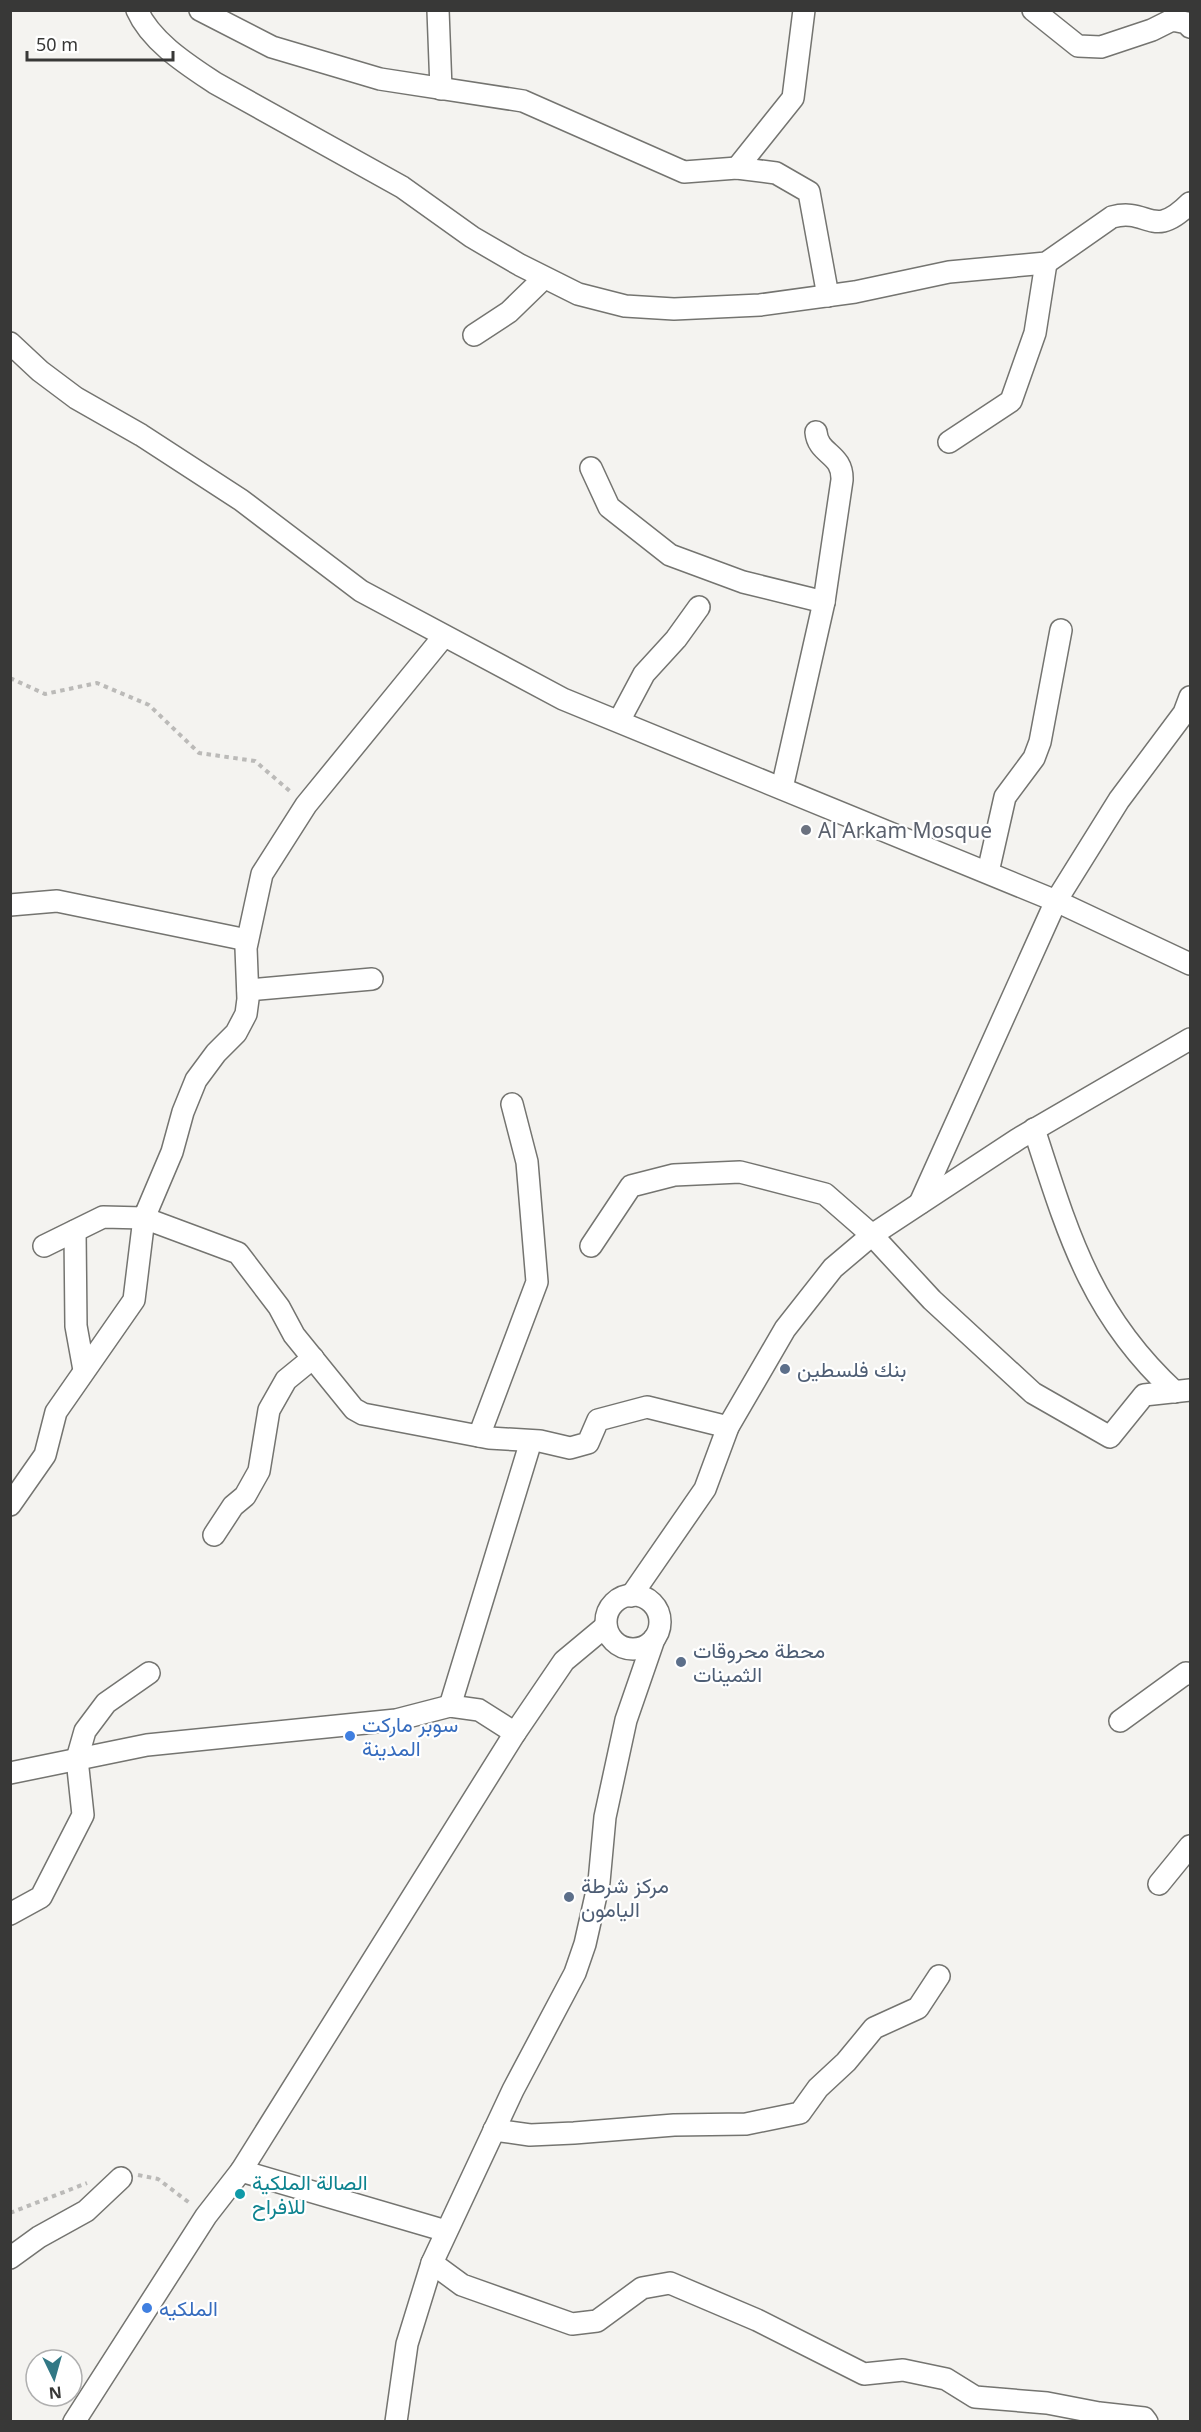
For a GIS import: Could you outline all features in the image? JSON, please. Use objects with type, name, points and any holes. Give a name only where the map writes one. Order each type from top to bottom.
[{"type":"street","points":[[137,10],[157,37],[195,70],[402,187],[484,244],[544,278],[601,301],[648,309],[760,305],[828,296],[949,272],[1046,263],[1112,217],[1120,215],[1163,222],[1175,219],[1191,203]]},
{"type":"street","points":[[200,10],[272,47],[380,79],[523,101],[684,172],[737,168],[776,173],[809,192],[828,296]]},
{"type":"street","points":[[438,10],[441,89]]},
{"type":"street","points":[[737,168],[793,98],[804,10]]},
{"type":"street","points":[[1033,10],[1078,46],[1101,47],[1152,30],[1172,20],[1189,23]]},
{"type":"street","points":[[950,442],[1011,401],[1035,333],[1046,263]]},
{"type":"street","points":[[474,334],[509,312],[544,278]]},
{"type":"street","points":[[10,343],[70,394],[141,435],[254,508],[340,578],[563,699],[988,872],[1191,964]]},
{"type":"street","points":[[782,788],[824,602],[842,474],[836,458],[819,444],[816,432]]},
{"type":"street","points":[[591,468],[609,507],[670,555],[743,582],[824,602]]},
{"type":"street","points":[[619,721],[644,674],[676,639],[699,607]]},
{"type":"street","points":[[988,872],[1005,797],[1034,758],[1040,742],[1061,630]]},
{"type":"street","points":[[10,1505],[45,1455],[56,1412],[134,1300],[144,1218],[172,1152],[189,1095],[205,1065],[242,1024],[246,1014],[247,940],[262,874],[306,805],[444,636]]},
{"type":"street","points":[[920,1203],[1056,901],[1119,800],[1184,713],[1191,697]]},
{"type":"street","points":[[10,905],[57,901],[247,940]]},
{"type":"street","points":[[248,990],[372,979]]},
{"type":"street","points":[[631,1596],[705,1489],[728,1427],[767,1358],[806,1299],[833,1268],[872,1235],[1034,1129],[1191,1039]]},
{"type":"street","points":[[479,1436],[537,1282],[527,1162],[512,1104]]},
{"type":"street","points":[[1034,1129],[1070,1238],[1093,1290],[1124,1337],[1183,1391]]},
{"type":"street","points":[[591,1246],[631,1186],[674,1175],[740,1172],[825,1194],[872,1235],[932,1300],[1033,1393],[1110,1437],[1144,1395],[1183,1391]]},
{"type":"street","points":[[44,1246],[103,1218],[144,1218],[238,1253],[279,1307],[294,1335],[354,1409],[363,1414],[479,1436],[531,1441],[570,1448],[588,1443],[598,1420],[647,1407],[728,1427]]},
{"type":"street","points":[[75,1231],[76,1326],[84,1370]]},
{"type":"street","points":[[214,1535],[233,1506],[245,1496],[259,1471],[269,1410],[286,1380],[313,1358]]},
{"type":"street","points":[[450,1706],[531,1441]]},
{"type":"street","points":[[396,2421],[407,2344],[432,2263],[494,2130],[566,1991],[585,1944],[599,1882],[605,1817],[626,1720],[660,1623],[654,1606],[639,1596],[631,1596],[615,1602],[609,1609],[606,1626],[614,1642],[630,1649],[647,1645],[654,1639]]},
{"type":"street","points":[[74,2421],[206,2216],[241,2171],[515,1733],[564,1661],[606,1626]]},
{"type":"street","points":[[10,1914],[41,1897],[83,1815],[77,1759],[85,1731],[106,1702],[150,1673]]},
{"type":"street","points":[[1120,1721],[1186,1673],[1191,1674]]},
{"type":"street","points":[[10,1773],[147,1744],[396,1720],[450,1706],[479,1710],[515,1733]]},
{"type":"street","points":[[1159,1884],[1191,1846]]},
{"type":"street","points":[[494,2130],[530,2135],[574,2133],[674,2124],[746,2124],[800,2114],[818,2088],[846,2062],[874,2028],[918,2008],[939,1976]]},
{"type":"street","points":[[241,2171],[446,2231]]},
{"type":"street","points":[[10,2258],[39,2237],[86,2211],[121,2178]]},
{"type":"street","points":[[432,2263],[462,2284],[572,2324],[597,2321],[642,2288],[670,2283],[757,2320],[864,2374],[903,2370],[946,2379],[975,2397],[1047,2403],[1099,2413],[1144,2418],[1147,2421]]},
{"type":"path","points":[[10,678],[45,694],[97,682],[149,705],[199,753],[255,761],[306,805]]},
{"type":"place","name":"Al Arkam Mosque","points":[[806,830]]},
{"type":"place","name":"بنك فلسطين","points":[[785,1369]]},
{"type":"place","name":"محطة محروقات الثمينات","points":[[681,1662]]},
{"type":"place","name":"سوبر ماركت المدينة","points":[[350,1736]]},
{"type":"place","name":"مركز شرطة اليامون","points":[[569,1897]]},
{"type":"place","name":"الصالة الملكية للافراح","points":[[240,2194]]},
{"type":"place","name":"الملكيه","points":[[147,2308]]}]
